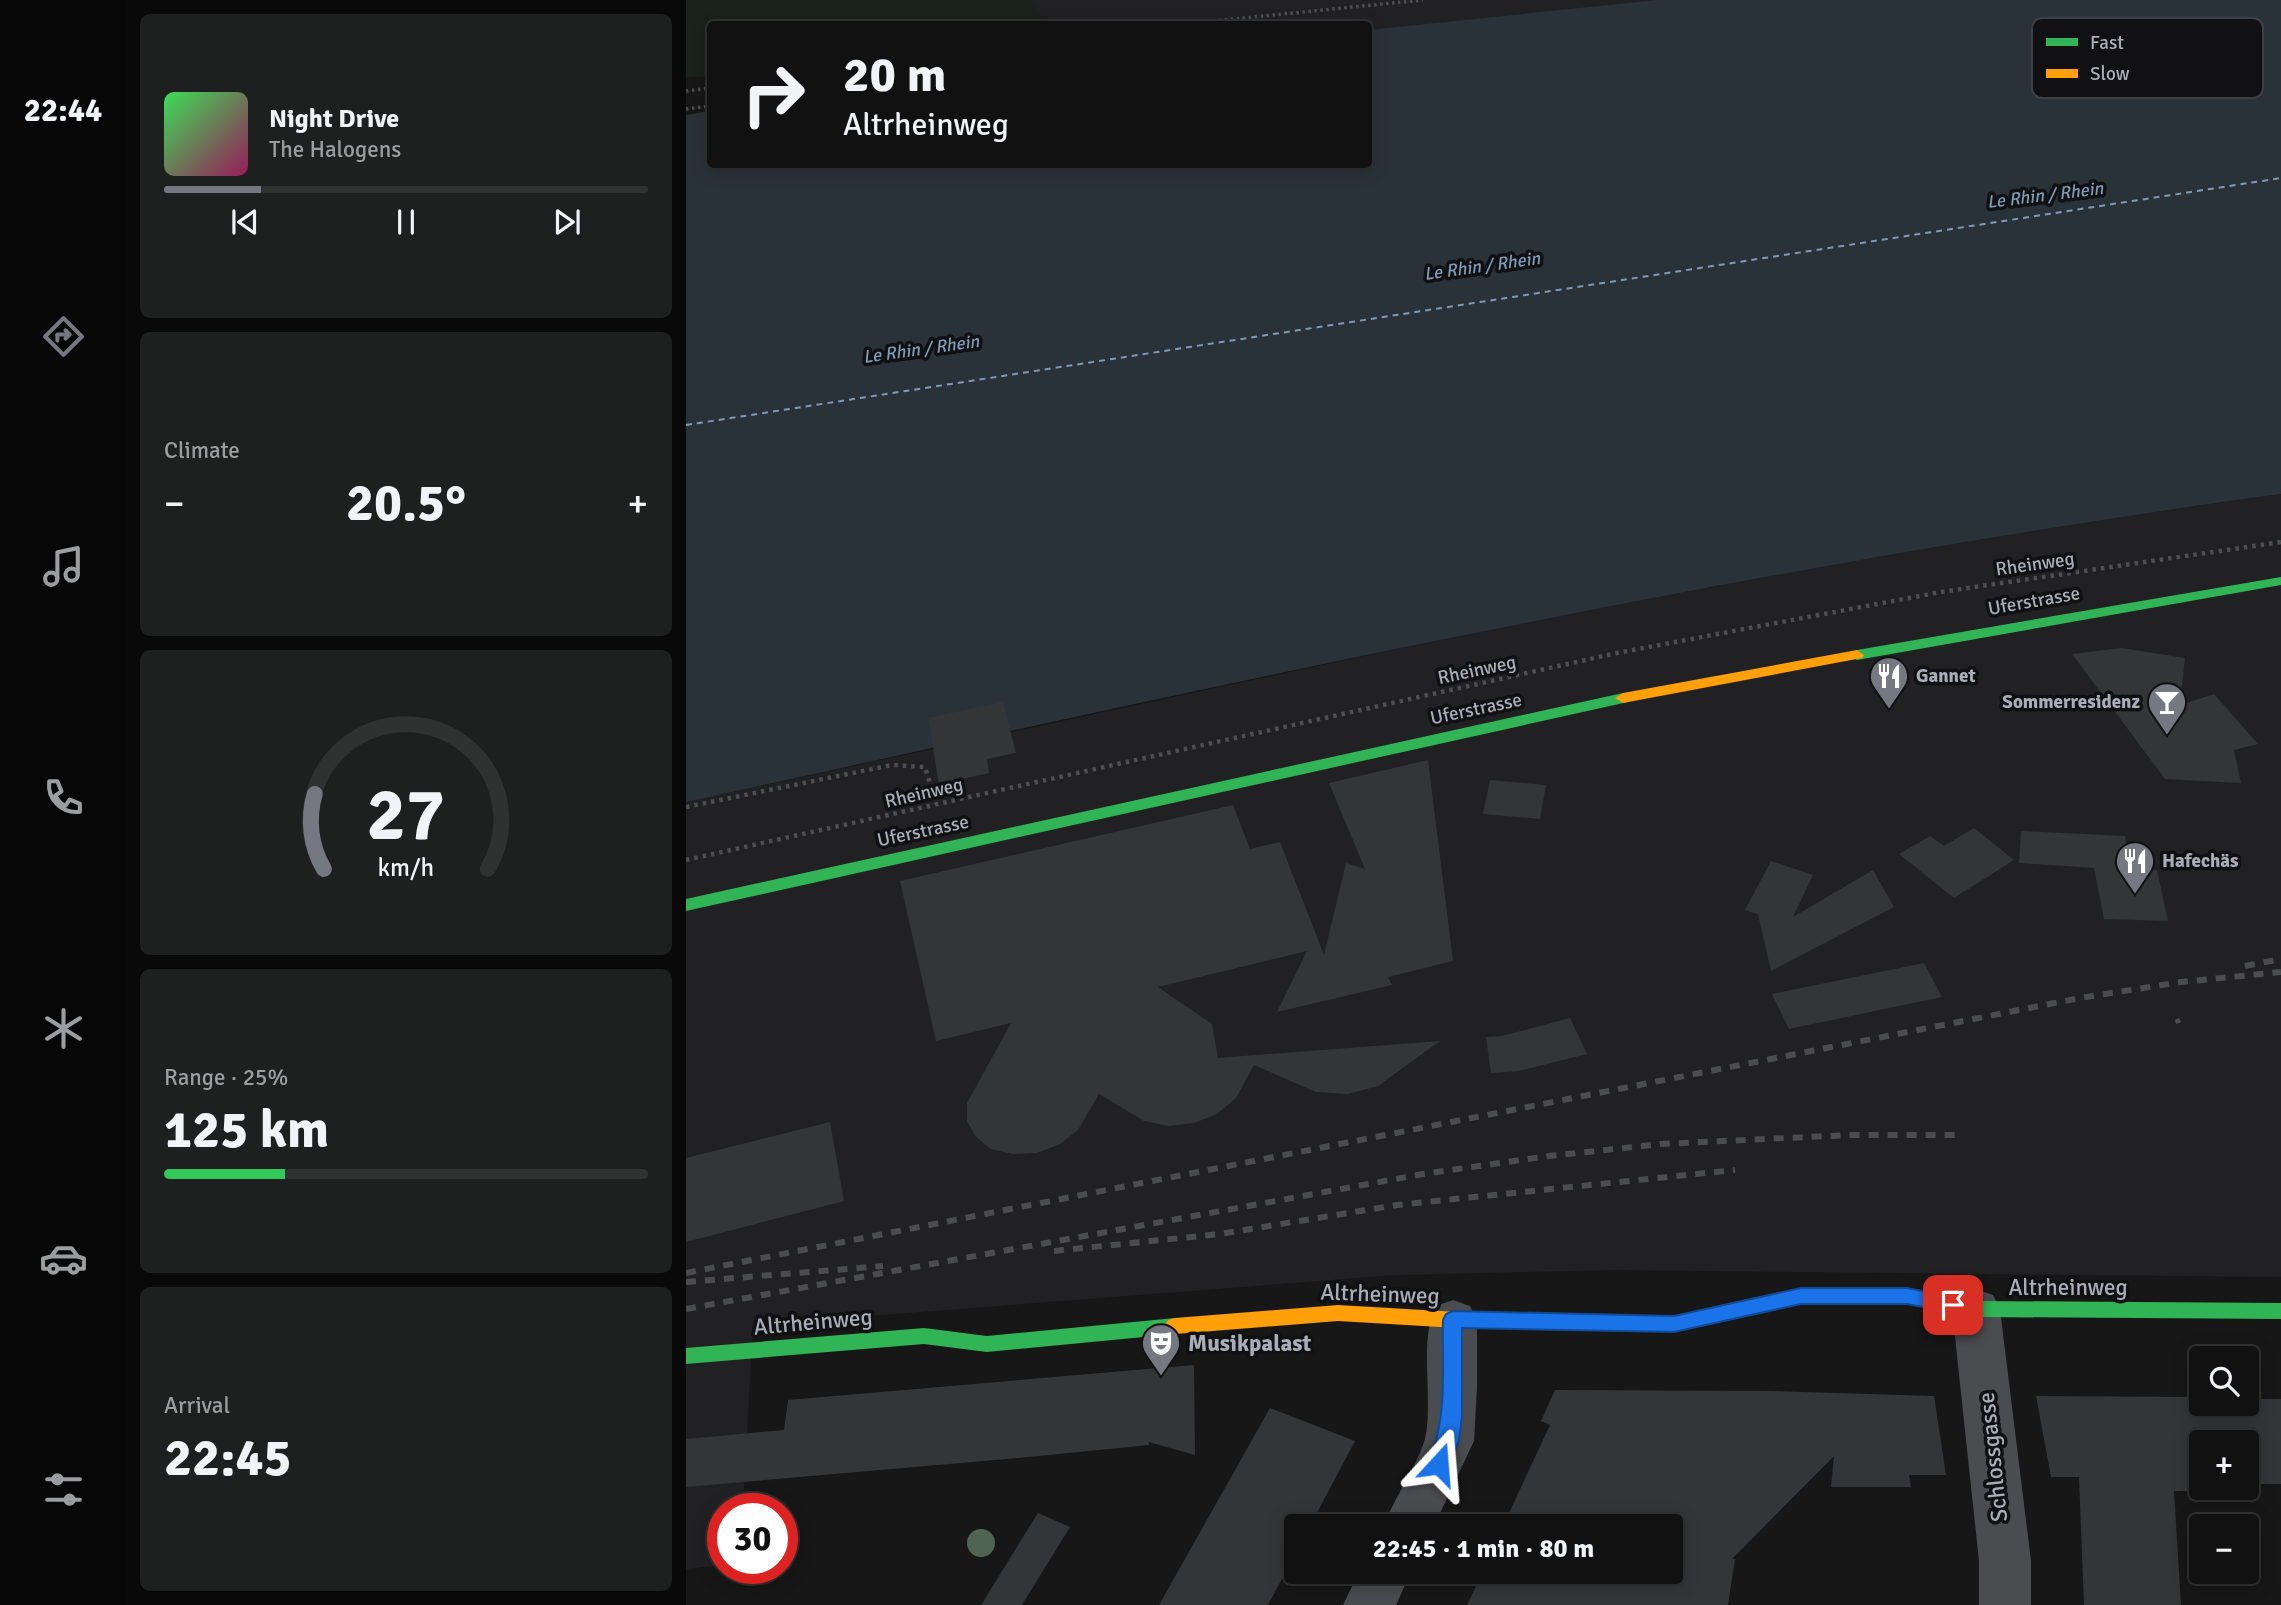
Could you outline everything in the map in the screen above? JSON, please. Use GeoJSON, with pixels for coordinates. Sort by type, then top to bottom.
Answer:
{"type":"FeatureCollection","features":[{"type":"Feature","properties":{"kind":"street","name":"Uferstrasse"},"geometry":{"type":"LineString","coordinates":[[686,905],[1661,690],[2166,599],[2281,581]]}},
{"type":"Feature","properties":{"kind":"street","name":"Altrheinweg"},"geometry":{"type":"LineString","coordinates":[[686,1356],[923,1336],[987,1344],[1300,1314],[1674,1324],[1801,1296],[1907,1296],[1976,1309],[2281,1311]]}},
{"type":"Feature","properties":{"kind":"street","name":"Schlossgasse"},"geometry":{"type":"LineString","coordinates":[[1976,1309],[2005,1561],[2005,1605]]}},
{"type":"Feature","properties":{"kind":"street"},"geometry":{"type":"LineString","coordinates":[[1414,1514],[1449,1441],[1453,1388],[1453,1320]]}},
{"type":"Feature","properties":{"kind":"street"},"geometry":{"type":"LineString","coordinates":[[1369,1605],[1379,1584]]}},
{"type":"Feature","properties":{"kind":"path"},"geometry":{"type":"LineString","coordinates":[[1213,21],[1423,0]]}},
{"type":"Feature","properties":{"kind":"path"},"geometry":{"type":"LineString","coordinates":[[686,91],[707,88]]}},
{"type":"Feature","properties":{"kind":"path"},"geometry":{"type":"LineString","coordinates":[[686,109],[707,106]]}},
{"type":"Feature","properties":{"kind":"path","name":"Rheinweg"},"geometry":{"type":"LineString","coordinates":[[686,860],[1617,653],[1941,592],[2281,542]]}},
{"type":"Feature","properties":{"kind":"path"},"geometry":{"type":"LineString","coordinates":[[686,807],[892,765],[925,767],[936,804]]}},
{"type":"Feature","properties":{"kind":"shaded area"},"geometry":{"type":"Polygon","coordinates":[[[686,0],[1032,0],[1042,19],[707,21],[707,77],[686,77],[686,0]]]}},
{"type":"Feature","properties":{"kind":"shaded area"},"geometry":{"type":"Polygon","coordinates":[[[918,0],[1689,0],[1372,32],[1372,21],[907,21],[918,0]]]}},
{"type":"Feature","properties":{"kind":"shaded area"},"geometry":{"type":"Polygon","coordinates":[[[2281,494],[2281,1277],[1615,1270],[1397,1275],[753,1325],[744,1493],[707,1493],[707,1567],[686,1569],[686,802],[1494,628],[1828,565],[2085,522],[2281,494]]]}},
{"type":"Feature","properties":{"kind":"water","name":"Le Rhin / Rhein"},"geometry":{"type":"Polygon","coordinates":[[[1657,0],[2281,0],[2281,494],[2080,523],[1680,593],[1282,673],[686,802],[686,115],[707,112],[707,168],[1372,168],[1372,30],[1657,0]]]}},
{"type":"Feature","properties":{"kind":"building"},"geometry":{"type":"Polygon","coordinates":[[[2122,648],[2185,658],[2180,705],[2214,694],[2258,744],[2234,750],[2241,783],[2165,779],[2072,654],[2122,648]]]}},
{"type":"Feature","properties":{"kind":"building"},"geometry":{"type":"Polygon","coordinates":[[[1003,702],[1016,753],[987,759],[989,773],[939,784],[928,718],[1003,702]]]}},
{"type":"Feature","properties":{"kind":"building"},"geometry":{"type":"Polygon","coordinates":[[[1428,760],[1453,961],[1388,977],[1392,985],[1277,1012],[1307,951],[1158,987],[1212,1024],[1218,1058],[1440,1041],[1378,1086],[1348,1094],[1316,1092],[1254,1065],[1236,1098],[1217,1114],[1194,1123],[1168,1126],[1144,1121],[1099,1094],[1078,1130],[1060,1144],[1037,1153],[1013,1154],[991,1149],[976,1137],[967,1121],[967,1103],[1011,1023],[936,1041],[900,881],[1233,805],[1250,849],[1280,842],[1324,955],[1346,863],[1365,869],[1329,783],[1428,760]]]}},
{"type":"Feature","properties":{"kind":"building"},"geometry":{"type":"Polygon","coordinates":[[[1490,780],[1546,785],[1540,819],[1483,814],[1490,780]]]}},
{"type":"Feature","properties":{"kind":"building"},"geometry":{"type":"Polygon","coordinates":[[[1974,828],[2014,860],[1954,898],[1899,854],[1930,836],[1944,846],[1974,828]]]}},
{"type":"Feature","properties":{"kind":"building"},"geometry":{"type":"Polygon","coordinates":[[[2021,831],[2125,836],[2131,870],[2157,870],[2168,921],[2104,919],[2094,868],[2019,863],[2021,831]]]}},
{"type":"Feature","properties":{"kind":"building"},"geometry":{"type":"Polygon","coordinates":[[[1771,861],[1813,875],[1793,917],[1873,870],[1894,907],[1771,971],[1758,914],[1745,910],[1771,861]]]}},
{"type":"Feature","properties":{"kind":"building"},"geometry":{"type":"Polygon","coordinates":[[[1924,963],[1942,997],[1789,1029],[1772,994],[1924,963]]]}},
{"type":"Feature","properties":{"kind":"building"},"geometry":{"type":"Polygon","coordinates":[[[1570,1018],[1587,1054],[1519,1071],[1491,1073],[1486,1037],[1502,1036],[1570,1018]]]}},
{"type":"Feature","properties":{"kind":"building"},"geometry":{"type":"Polygon","coordinates":[[[830,1122],[844,1201],[686,1242],[686,1158],[830,1122]]]}},
{"type":"Feature","properties":{"kind":"building"},"geometry":{"type":"Polygon","coordinates":[[[1194,1365],[1195,1455],[1149,1442],[1149,1445],[1018,1458],[686,1487],[686,1439],[784,1430],[788,1400],[1194,1365]]]}},
{"type":"Feature","properties":{"kind":"building"},"geometry":{"type":"Polygon","coordinates":[[[1555,1390],[1770,1391],[1934,1396],[1946,1475],[1909,1475],[1911,1487],[1831,1487],[1834,1456],[1732,1559],[1735,1559],[1728,1605],[1467,1605],[1477,1584],[1683,1584],[1683,1514],[1509,1514],[1550,1425],[1541,1421],[1555,1390]]]}},
{"type":"Feature","properties":{"kind":"building"},"geometry":{"type":"Polygon","coordinates":[[[2036,1396],[2189,1397],[2189,1416],[2259,1416],[2259,1399],[2281,1399],[2281,1484],[2259,1484],[2259,1430],[2189,1430],[2189,1491],[2174,1491],[2181,1605],[2084,1605],[2079,1477],[2051,1477],[2036,1396]]]}},
{"type":"Feature","properties":{"kind":"building"},"geometry":{"type":"Polygon","coordinates":[[[1270,1408],[1355,1441],[1316,1514],[1284,1514],[1284,1575],[1268,1605],[1159,1605],[1270,1408]]]}},
{"type":"Feature","properties":{"kind":"building"},"geometry":{"type":"Polygon","coordinates":[[[1038,1513],[1070,1527],[1022,1605],[981,1605],[1038,1513]]]}},
{"type":"Feature","properties":{"kind":"ferry route"},"geometry":{"type":"LineString","coordinates":[[686,425],[2281,178]]}},
{"type":"Feature","properties":{"kind":"railway"},"geometry":{"type":"LineString","coordinates":[[2245,966],[2281,959]]}},
{"type":"Feature","properties":{"kind":"railway"},"geometry":{"type":"LineString","coordinates":[[686,1273],[2080,998],[2181,982],[2281,972]]}},
{"type":"Feature","properties":{"kind":"railway"},"geometry":{"type":"LineString","coordinates":[[686,1309],[1423,1174],[1549,1156],[1661,1144],[1849,1135],[1955,1135]]}},
{"type":"Feature","properties":{"kind":"railway"},"geometry":{"type":"LineString","coordinates":[[1054,1251],[1220,1234],[1397,1205],[1735,1170]]}},
{"type":"Feature","properties":{"kind":"railway"},"geometry":{"type":"LineString","coordinates":[[686,1282],[883,1266]]}},
{"type":"Feature","properties":{"kind":"traffic: fast"},"geometry":{"type":"LineString","coordinates":[[1857,655],[2281,581]]}},
{"type":"Feature","properties":{"kind":"traffic: fast"},"geometry":{"type":"LineString","coordinates":[[686,905],[1623,698]]}},
{"type":"Feature","properties":{"kind":"traffic: fast"},"geometry":{"type":"LineString","coordinates":[[1457,1320],[1674,1324],[1801,1296],[1907,1296],[1976,1309],[2281,1311]]}},
{"type":"Feature","properties":{"kind":"traffic: fast"},"geometry":{"type":"LineString","coordinates":[[686,1356],[924,1336],[987,1344],[1175,1326]]}},
{"type":"Feature","properties":{"kind":"traffic: slow"},"geometry":{"type":"LineString","coordinates":[[1623,698],[1857,655]]}},
{"type":"Feature","properties":{"kind":"traffic: slow"},"geometry":{"type":"LineString","coordinates":[[1175,1326],[1338,1313],[1457,1320]]}},
{"type":"Feature","properties":{"kind":"place","name":"Gannet"},"geometry":{"type":"Point","coordinates":[1889,710]}},
{"type":"Feature","properties":{"kind":"place","name":"Sommerresidenz"},"geometry":{"type":"Point","coordinates":[2167,736]}},
{"type":"Feature","properties":{"kind":"place","name":"Hafechäs"},"geometry":{"type":"Point","coordinates":[2135,895]}},
{"type":"Feature","properties":{"kind":"place","name":"Musikpalast"},"geometry":{"type":"Point","coordinates":[1161,1377]}},
{"type":"Feature","properties":{"kind":"route"},"geometry":{"type":"LineString","coordinates":[[1439,1464],[1449,1441],[1452,1415],[1453,1320],[1674,1324],[1801,1296],[1907,1296],[1953,1305]]}}]}
